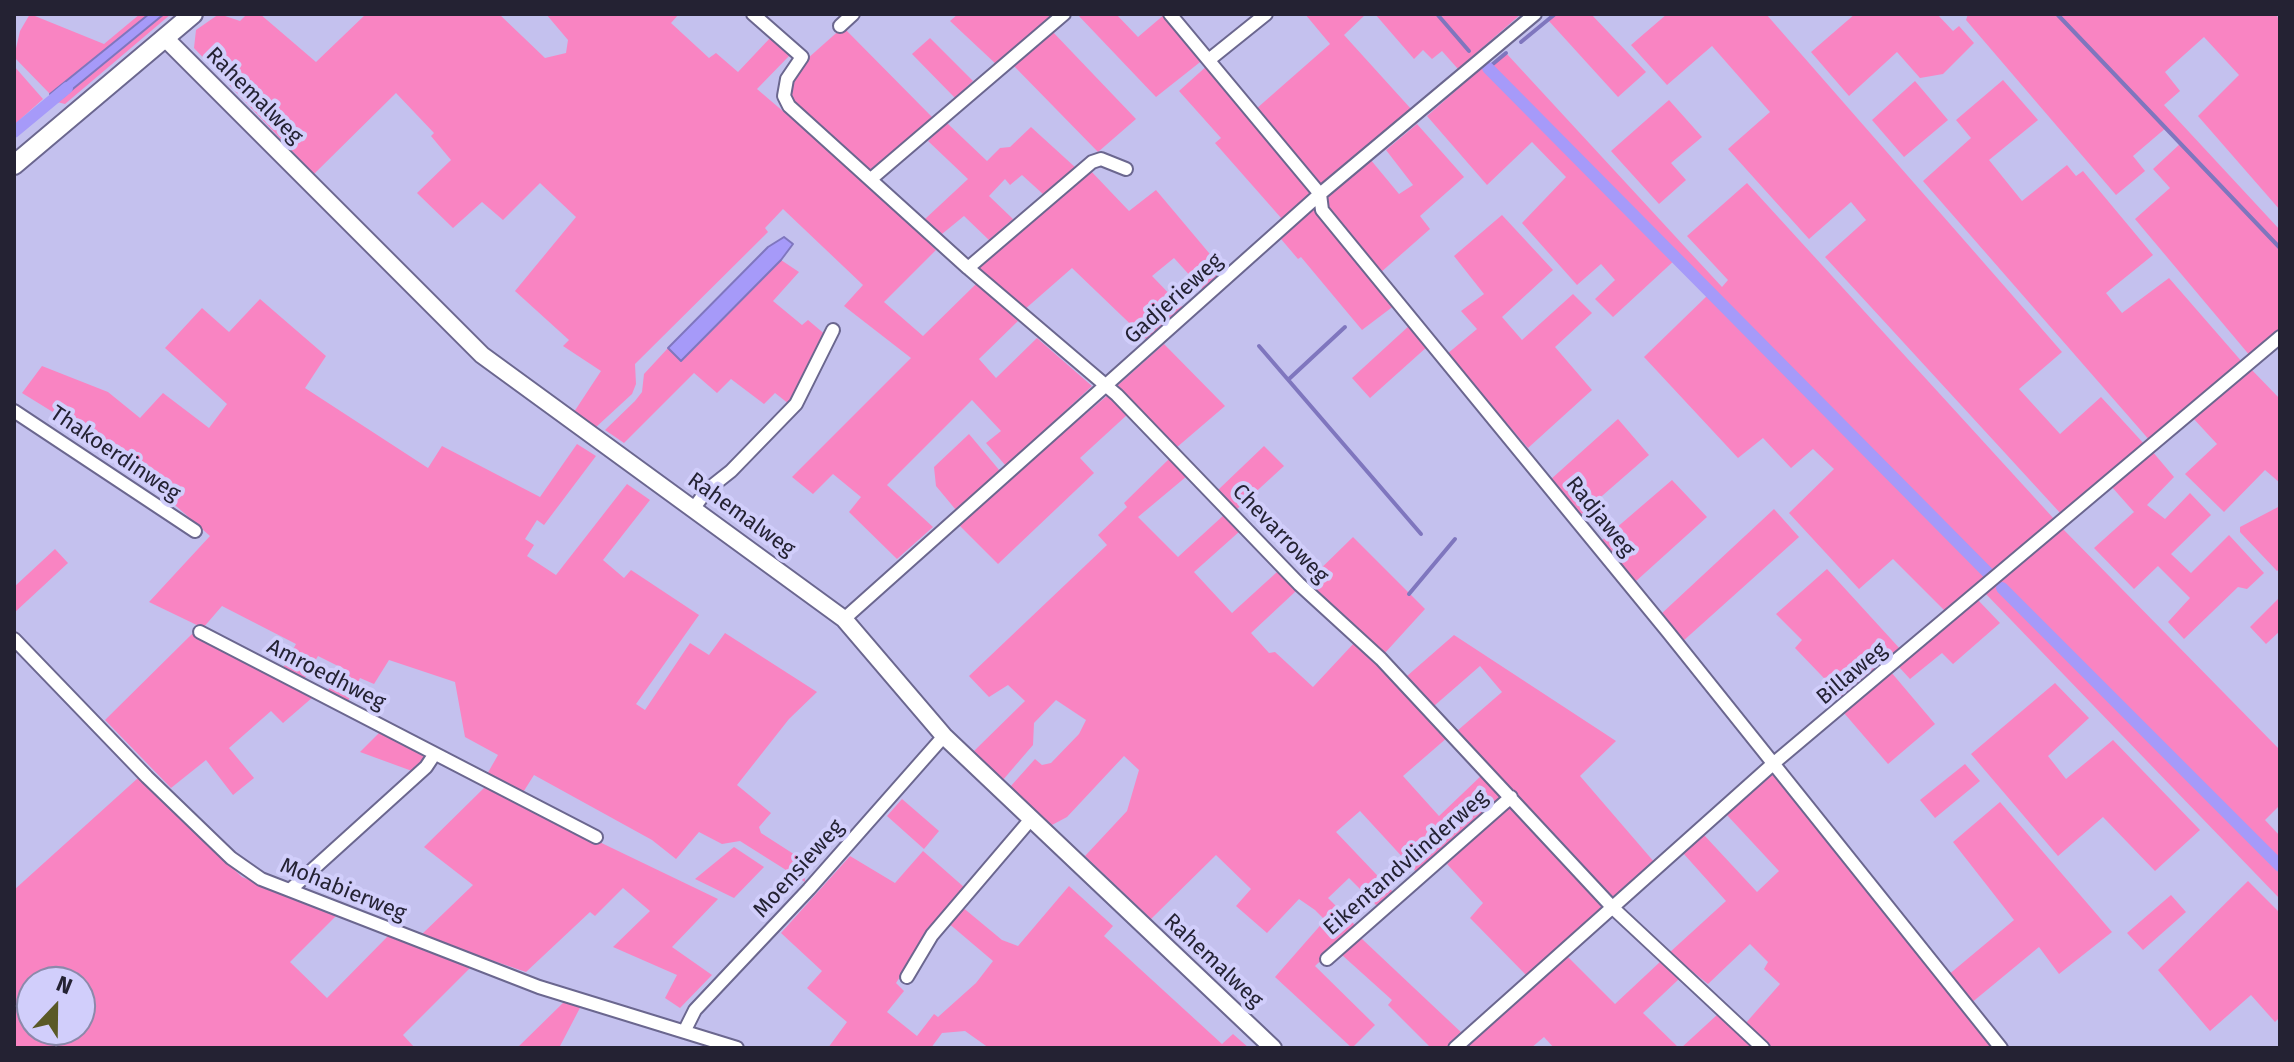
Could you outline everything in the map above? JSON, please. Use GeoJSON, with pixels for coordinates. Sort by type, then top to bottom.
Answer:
{"type":"FeatureCollection","features":[{"type":"Feature","properties":{"kind":"main road"},"geometry":{"type":"LineString","coordinates":[[14,165],[193,14]]}},
{"type":"Feature","properties":{"kind":"street","name":"Chevarroweg"},"geometry":{"type":"LineString","coordinates":[[753,14],[802,57],[787,79],[784,96],[789,106],[968,268],[1106,387],[1299,584],[1381,659],[1613,908],[1763,1048]]}},
{"type":"Feature","properties":{"kind":"street"},"geometry":{"type":"LineString","coordinates":[[840,26],[853,14]]}},
{"type":"Feature","properties":{"kind":"street"},"geometry":{"type":"LineString","coordinates":[[871,179],[1064,14]]}},
{"type":"Feature","properties":{"kind":"street","name":"Radjaweg"},"geometry":{"type":"LineString","coordinates":[[1170,14],[1320,194],[1322,210],[1774,763],[2001,1048]]}},
{"type":"Feature","properties":{"kind":"street"},"geometry":{"type":"LineString","coordinates":[[1210,59],[1266,14]]}},
{"type":"Feature","properties":{"kind":"street","name":"Gadjerieweg"},"geometry":{"type":"LineString","coordinates":[[844,619],[1320,194],[1535,14]]}},
{"type":"Feature","properties":{"kind":"street","name":"Rahemalweg"},"geometry":{"type":"LineString","coordinates":[[165,38],[482,355],[844,619],[944,736],[1273,1048]]}},
{"type":"Feature","properties":{"kind":"street"},"geometry":{"type":"LineString","coordinates":[[968,268],[1092,162],[1101,159],[1126,169]]}},
{"type":"Feature","properties":{"kind":"street"},"geometry":{"type":"LineString","coordinates":[[694,508],[707,490],[731,471],[796,404],[833,330]]}},
{"type":"Feature","properties":{"kind":"street","name":"Billaweg"},"geometry":{"type":"LineString","coordinates":[[1455,1048],[1774,763],[2280,337]]}},
{"type":"Feature","properties":{"kind":"street","name":"Thakoerdinweg"},"geometry":{"type":"LineString","coordinates":[[14,411],[195,531]]}},
{"type":"Feature","properties":{"kind":"street","name":"Amroedhweg"},"geometry":{"type":"LineString","coordinates":[[200,632],[596,837]]}},
{"type":"Feature","properties":{"kind":"street","name":"Mohabierweg"},"geometry":{"type":"LineString","coordinates":[[14,639],[147,777],[231,858],[261,879],[539,987],[685,1030],[698,1042],[737,1048]]}},
{"type":"Feature","properties":{"kind":"street","name":"Moensieweg"},"geometry":{"type":"LineString","coordinates":[[685,1030],[695,1010],[809,889],[944,736]]}},
{"type":"Feature","properties":{"kind":"street"},"geometry":{"type":"LineString","coordinates":[[290,890],[426,767],[434,755]]}},
{"type":"Feature","properties":{"kind":"street","name":"Eikentandvlinderweg"},"geometry":{"type":"LineString","coordinates":[[1327,959],[1511,797]]}},
{"type":"Feature","properties":{"kind":"street"},"geometry":{"type":"LineString","coordinates":[[907,977],[932,935],[1031,819]]}},
{"type":"Feature","properties":{"kind":"shaded area"},"geometry":{"type":"Polygon","coordinates":[[[30,14],[104,44],[140,14],[149,14],[50,94],[14,57],[20,31],[30,14]]]}},
{"type":"Feature","properties":{"kind":"shaded area"},"geometry":{"type":"Polygon","coordinates":[[[149,14],[164,14],[57,102],[50,94],[149,14]]]}},
{"type":"Feature","properties":{"kind":"shaded area"},"geometry":{"type":"Polygon","coordinates":[[[164,14],[171,14],[65,104],[57,102],[164,14]]]}},
{"type":"Feature","properties":{"kind":"shaded area"},"geometry":{"type":"Polygon","coordinates":[[[219,14],[240,21],[247,14],[260,14],[316,62],[366,14],[499,14],[545,58],[566,53],[568,40],[546,14],[679,14],[671,23],[709,58],[716,53],[738,72],[771,37],[790,55],[757,89],[874,189],[936,250],[884,302],[923,336],[976,284],[1018,321],[979,359],[996,378],[1037,338],[1092,386],[1006,466],[986,443],[1001,431],[972,400],[887,485],[933,527],[897,559],[849,512],[861,497],[833,474],[813,494],[792,477],[911,358],[844,306],[863,285],[783,209],[765,228],[768,232],[635,364],[636,384],[632,394],[595,428],[574,412],[601,371],[563,346],[569,340],[515,291],[576,217],[540,183],[503,220],[482,202],[453,228],[417,193],[451,160],[431,136],[434,133],[396,93],[314,174],[194,48],[196,30],[219,14]]]}},
{"type":"Feature","properties":{"kind":"shaded area"},"geometry":{"type":"Polygon","coordinates":[[[958,14],[1057,14],[997,65],[950,21],[958,14]]]}},
{"type":"Feature","properties":{"kind":"shaded area"},"geometry":{"type":"Polygon","coordinates":[[[1077,14],[1116,14],[1138,37],[1165,14],[1204,59],[1156,97],[1077,14]]]}},
{"type":"Feature","properties":{"kind":"shaded area"},"geometry":{"type":"Polygon","coordinates":[[[1305,14],[1366,14],[1344,35],[1412,110],[1321,188],[1256,109],[1330,44],[1305,14]]]}},
{"type":"Feature","properties":{"kind":"shaded area"},"geometry":{"type":"Polygon","coordinates":[[[1375,14],[1521,14],[1458,69],[1442,51],[1432,59],[1423,50],[1414,59],[1375,14]]]}},
{"type":"Feature","properties":{"kind":"shaded area"},"geometry":{"type":"Polygon","coordinates":[[[1555,14],[1591,14],[1646,72],[1618,97],[1548,20],[1555,14]]]}},
{"type":"Feature","properties":{"kind":"shaded area"},"geometry":{"type":"Polygon","coordinates":[[[1667,14],[1766,14],[2062,352],[2019,389],[2060,434],[2101,397],[2146,446],[2062,515],[1825,257],[1866,220],[1851,202],[1809,239],[1728,149],[1770,112],[1712,46],[1667,85],[1631,45],[1667,14]]]}},
{"type":"Feature","properties":{"kind":"shaded area"},"geometry":{"type":"Polygon","coordinates":[[[1855,14],[1937,14],[1953,31],[1959,26],[1974,43],[1943,74],[1920,78],[1897,52],[1849,96],[1811,52],[1855,14]]]}},
{"type":"Feature","properties":{"kind":"shaded area"},"geometry":{"type":"Polygon","coordinates":[[[1968,14],[2275,14],[2280,20],[2280,210],[2198,116],[2239,75],[2204,37],[2165,72],[2180,91],[2164,105],[2280,230],[2280,331],[2251,357],[2135,219],[2170,188],[2153,169],[2181,143],[2167,127],[2133,156],[2145,171],[2116,195],[1966,20],[1968,14]]]}},
{"type":"Feature","properties":{"kind":"shaded area"},"geometry":{"type":"Polygon","coordinates":[[[843,27],[933,118],[873,170],[865,168],[792,102],[789,92],[791,81],[807,59],[843,27]]]}},
{"type":"Feature","properties":{"kind":"shaded area"},"geometry":{"type":"Polygon","coordinates":[[[1051,30],[1136,119],[1098,152],[1012,64],[1051,30]]]}},
{"type":"Feature","properties":{"kind":"shaded area"},"geometry":{"type":"Polygon","coordinates":[[[930,38],[973,81],[955,98],[912,54],[930,38]]]}},
{"type":"Feature","properties":{"kind":"shaded area"},"geometry":{"type":"Polygon","coordinates":[[[1506,53],[1722,287],[1728,280],[1687,236],[1747,183],[2055,520],[1947,613],[1893,559],[1859,589],[1789,513],[1834,469],[1813,449],[1791,468],[1763,438],[1738,458],[1644,357],[1710,293],[1676,259],[1613,317],[1595,299],[1615,280],[1601,264],[1577,285],[1522,223],[1566,177],[1532,142],[1487,185],[1427,116],[1485,65],[1488,68],[1506,53]]]}},
{"type":"Feature","properties":{"kind":"shaded area"},"geometry":{"type":"Polygon","coordinates":[[[1209,64],[1313,192],[1282,219],[1215,143],[1221,138],[1179,91],[1209,64]]]}},
{"type":"Feature","properties":{"kind":"shaded area"},"geometry":{"type":"Polygon","coordinates":[[[14,66],[43,99],[14,125],[14,66]]]}},
{"type":"Feature","properties":{"kind":"shaded area"},"geometry":{"type":"Polygon","coordinates":[[[2003,80],[2038,120],[1989,160],[2022,201],[2067,165],[2076,176],[2083,171],[2153,255],[2106,293],[2122,313],[2169,278],[2243,363],[2151,442],[1923,181],[1971,138],[1956,120],[2003,80]]]}},
{"type":"Feature","properties":{"kind":"shaded area"},"geometry":{"type":"Polygon","coordinates":[[[1915,81],[1948,120],[1904,157],[1872,120],[1915,81]]]}},
{"type":"Feature","properties":{"kind":"shaded area"},"geometry":{"type":"Polygon","coordinates":[[[1669,100],[1702,137],[1671,163],[1686,180],[1659,204],[1611,151],[1669,100]]]}},
{"type":"Feature","properties":{"kind":"shaded area"},"geometry":{"type":"Polygon","coordinates":[[[947,123],[987,161],[1000,148],[1010,147],[1031,127],[1076,168],[1044,195],[1022,175],[1010,185],[1005,179],[989,196],[1013,219],[989,240],[964,216],[942,234],[925,219],[968,179],[928,141],[947,123]]]}},
{"type":"Feature","properties":{"kind":"shaded area"},"geometry":{"type":"Polygon","coordinates":[[[1417,124],[1464,177],[1420,216],[1430,229],[1380,273],[1326,207],[1325,200],[1331,191],[1370,159],[1399,194],[1413,185],[1386,150],[1417,124]]]}},
{"type":"Feature","properties":{"kind":"shaded area"},"geometry":{"type":"Polygon","coordinates":[[[1089,169],[1129,211],[1156,190],[1225,272],[1203,290],[1174,258],[1152,276],[1183,308],[1147,340],[1072,268],[1024,310],[975,266],[1089,169]]]}},
{"type":"Feature","properties":{"kind":"shaded area"},"geometry":{"type":"Polygon","coordinates":[[[1313,209],[1395,305],[1362,330],[1301,257],[1298,259],[1281,239],[1313,209]]]}},
{"type":"Feature","properties":{"kind":"shaded area"},"geometry":{"type":"Polygon","coordinates":[[[1502,215],[1553,270],[1502,317],[1522,340],[1573,294],[1592,313],[1555,347],[1592,390],[1528,448],[1447,354],[1477,329],[1461,311],[1484,294],[1454,256],[1502,215]]]}},
{"type":"Feature","properties":{"kind":"shaded area"},"geometry":{"type":"Polygon","coordinates":[[[784,237],[793,244],[781,260],[681,361],[668,348],[768,247],[784,237]]]}},
{"type":"Feature","properties":{"kind":"shaded area"},"geometry":{"type":"Polygon","coordinates":[[[781,260],[799,272],[773,301],[802,325],[808,320],[827,336],[789,404],[775,393],[764,404],[731,379],[717,393],[694,373],[624,443],[605,430],[642,392],[644,374],[668,348],[682,361],[781,260]]]}},
{"type":"Feature","properties":{"kind":"shaded area"},"geometry":{"type":"Polygon","coordinates":[[[260,299],[326,356],[305,388],[428,468],[442,446],[540,497],[577,444],[596,456],[544,525],[537,520],[525,539],[534,545],[527,556],[556,575],[627,484],[650,500],[603,560],[624,578],[631,570],[699,615],[636,704],[645,710],[690,643],[709,655],[725,633],[817,692],[789,719],[737,785],[771,813],[759,827],[761,833],[803,860],[805,882],[740,841],[722,844],[699,832],[676,859],[652,840],[534,775],[522,794],[486,776],[498,755],[465,737],[455,682],[389,660],[374,684],[360,678],[347,703],[327,693],[340,667],[318,656],[303,681],[282,670],[296,644],[222,606],[203,628],[149,602],[210,536],[108,446],[22,393],[42,366],[108,392],[140,418],[163,393],[209,428],[227,404],[165,348],[202,308],[229,332],[260,299]]]}},
{"type":"Feature","properties":{"kind":"shaded area"},"geometry":{"type":"Polygon","coordinates":[[[1410,325],[1428,346],[1370,398],[1352,378],[1410,325]]]}},
{"type":"Feature","properties":{"kind":"shaded area"},"geometry":{"type":"Polygon","coordinates":[[[1164,344],[1225,406],[1176,448],[1117,386],[1164,344]]]}},
{"type":"Feature","properties":{"kind":"shaded area"},"geometry":{"type":"Polygon","coordinates":[[[2250,368],[2280,399],[2280,483],[2265,470],[2224,512],[2185,474],[2217,444],[2192,417],[2250,368]]]}},
{"type":"Feature","properties":{"kind":"shaded area"},"geometry":{"type":"Polygon","coordinates":[[[1108,395],[1128,414],[1080,458],[1094,473],[998,564],[957,523],[1108,395]]]}},
{"type":"Feature","properties":{"kind":"shaded area"},"geometry":{"type":"Polygon","coordinates":[[[1618,419],[1649,455],[1579,516],[1550,480],[1618,419]]]}},
{"type":"Feature","properties":{"kind":"shaded area"},"geometry":{"type":"Polygon","coordinates":[[[969,434],[1000,471],[956,510],[936,486],[934,467],[969,434]]]}},
{"type":"Feature","properties":{"kind":"shaded area"},"geometry":{"type":"Polygon","coordinates":[[[1264,446],[1284,466],[1236,510],[1218,490],[1264,446]]]}},
{"type":"Feature","properties":{"kind":"shaded area"},"geometry":{"type":"Polygon","coordinates":[[[2152,451],[2174,477],[2147,505],[2165,519],[2190,493],[2211,515],[2171,554],[2191,573],[2229,535],[2264,573],[2247,589],[2238,587],[2184,639],[2168,622],[2190,598],[2158,566],[2134,589],[2094,548],[2134,512],[2111,486],[2152,451]]]}},
{"type":"Feature","properties":{"kind":"shaded area"},"geometry":{"type":"Polygon","coordinates":[[[1169,459],[1187,476],[1138,517],[1178,557],[1225,514],[1240,531],[1194,572],[1232,613],[1277,572],[1296,591],[1251,633],[1269,653],[1275,652],[1313,687],[1355,642],[1448,737],[1403,776],[1439,816],[1483,774],[1506,797],[1418,874],[1360,811],[1336,832],[1394,893],[1379,908],[1349,878],[1328,898],[1357,927],[1315,966],[1375,1025],[1352,1048],[1275,977],[1325,920],[1315,910],[1299,899],[1267,933],[1236,906],[1251,889],[1216,855],[1151,919],[1085,856],[1127,811],[1139,770],[1124,756],[1067,817],[1050,826],[1010,787],[1035,759],[1042,765],[1051,763],[1079,734],[1086,720],[1056,700],[1034,723],[1033,745],[1002,781],[974,751],[1025,701],[1008,685],[989,697],[969,676],[1107,545],[1098,535],[1127,507],[1124,503],[1169,459]]]}},
{"type":"Feature","properties":{"kind":"shaded area"},"geometry":{"type":"Polygon","coordinates":[[[1672,480],[1707,517],[1635,582],[1601,541],[1672,480]]]}},
{"type":"Feature","properties":{"kind":"shaded area"},"geometry":{"type":"Polygon","coordinates":[[[2280,506],[2280,569],[2277,571],[2240,532],[2240,527],[2280,506]]]}},
{"type":"Feature","properties":{"kind":"shaded area"},"geometry":{"type":"Polygon","coordinates":[[[1774,509],[1799,537],[1682,642],[1660,615],[1774,509]]]}},
{"type":"Feature","properties":{"kind":"shaded area"},"geometry":{"type":"Polygon","coordinates":[[[2061,527],[2280,750],[2280,805],[2265,820],[2280,836],[2280,899],[1985,593],[2061,527]]]}},
{"type":"Feature","properties":{"kind":"shaded area"},"geometry":{"type":"Polygon","coordinates":[[[1353,537],[1425,609],[1384,654],[1306,583],[1353,537]]]}},
{"type":"Feature","properties":{"kind":"shaded area"},"geometry":{"type":"Polygon","coordinates":[[[55,549],[68,563],[14,613],[14,587],[55,549]]]}},
{"type":"Feature","properties":{"kind":"shaded area"},"geometry":{"type":"Polygon","coordinates":[[[1827,569],[1902,651],[1845,700],[1795,648],[1802,640],[1776,614],[1827,569]]]}},
{"type":"Feature","properties":{"kind":"shaded area"},"geometry":{"type":"Polygon","coordinates":[[[2280,597],[2280,631],[2266,644],[2250,627],[2280,597]]]}},
{"type":"Feature","properties":{"kind":"shaded area"},"geometry":{"type":"Polygon","coordinates":[[[1977,599],[2000,623],[1953,664],[1942,653],[1910,679],[1899,667],[1977,599]]]}},
{"type":"Feature","properties":{"kind":"shaded area"},"geometry":{"type":"Polygon","coordinates":[[[192,634],[313,697],[283,723],[271,711],[229,748],[254,778],[233,795],[206,760],[171,788],[105,720],[192,634]]]}},
{"type":"Feature","properties":{"kind":"shaded area"},"geometry":{"type":"Polygon","coordinates":[[[1454,635],[1616,741],[1580,776],[1655,863],[1614,900],[1457,731],[1502,692],[1480,666],[1434,706],[1407,676],[1454,635]]]}},
{"type":"Feature","properties":{"kind":"shaded area"},"geometry":{"type":"Polygon","coordinates":[[[1891,672],[1935,724],[1888,764],[1844,713],[1891,672]]]}},
{"type":"Feature","properties":{"kind":"shaded area"},"geometry":{"type":"Polygon","coordinates":[[[2055,683],[2089,718],[2048,756],[2066,779],[2113,740],[2200,830],[2155,871],[2103,817],[2058,856],[1971,754],[2055,683]]]}},
{"type":"Feature","properties":{"kind":"shaded area"},"geometry":{"type":"Polygon","coordinates":[[[380,732],[425,754],[424,760],[412,771],[360,752],[380,732]]]}},
{"type":"Feature","properties":{"kind":"shaded area"},"geometry":{"type":"Polygon","coordinates":[[[1965,764],[1980,781],[1935,818],[1920,800],[1965,764]]]}},
{"type":"Feature","properties":{"kind":"shaded area"},"geometry":{"type":"Polygon","coordinates":[[[1775,770],[1846,865],[1995,1048],[1771,1048],[1745,1024],[1780,984],[1764,969],[1768,962],[1750,944],[1708,984],[1669,953],[1726,901],[1683,853],[1704,835],[1757,892],[1779,871],[1726,814],[1775,770]]]}},
{"type":"Feature","properties":{"kind":"shaded area"},"geometry":{"type":"Polygon","coordinates":[[[138,778],[242,877],[338,914],[290,962],[327,998],[389,935],[471,967],[403,1035],[415,1048],[14,1048],[14,890],[138,778]]]}},
{"type":"Feature","properties":{"kind":"shaded area"},"geometry":{"type":"Polygon","coordinates":[[[485,787],[718,899],[672,947],[712,975],[680,1008],[665,998],[677,975],[613,947],[650,911],[623,888],[595,916],[590,912],[526,972],[420,936],[473,885],[424,847],[485,787]]]}},
{"type":"Feature","properties":{"kind":"shaded area"},"geometry":{"type":"Polygon","coordinates":[[[902,799],[939,831],[924,849],[887,816],[902,799]]]}},
{"type":"Feature","properties":{"kind":"shaded area"},"geometry":{"type":"Polygon","coordinates":[[[2000,802],[2112,932],[2059,974],[2039,947],[1970,1004],[1947,976],[2014,920],[1953,842],[2000,802]]]}},
{"type":"Feature","properties":{"kind":"shaded area"},"geometry":{"type":"Polygon","coordinates":[[[1511,805],[1608,908],[1527,976],[1470,918],[1483,903],[1447,864],[1511,805]]]}},
{"type":"Feature","properties":{"kind":"shaded area"},"geometry":{"type":"Polygon","coordinates":[[[734,847],[764,867],[734,898],[695,879],[734,847]]]}},
{"type":"Feature","properties":{"kind":"shaded area"},"geometry":{"type":"Polygon","coordinates":[[[923,851],[965,888],[933,925],[896,983],[904,991],[887,1012],[917,1036],[934,1014],[938,1017],[976,983],[993,961],[947,922],[961,906],[1002,940],[1018,946],[1069,886],[1113,926],[1104,936],[1222,1044],[1233,1034],[1249,1048],[989,1048],[965,1031],[942,1033],[931,1048],[828,1048],[847,1022],[807,988],[822,971],[781,933],[850,856],[895,883],[923,851]]]}},
{"type":"Feature","properties":{"kind":"shaded area"},"geometry":{"type":"Polygon","coordinates":[[[2248,881],[2280,913],[2280,1017],[2275,1022],[2251,995],[2210,1031],[2158,970],[2248,881]]]}},
{"type":"Feature","properties":{"kind":"shaded area"},"geometry":{"type":"Polygon","coordinates":[[[2171,895],[2186,912],[2143,950],[2127,933],[2171,895]]]}},
{"type":"Feature","properties":{"kind":"shaded area"},"geometry":{"type":"Polygon","coordinates":[[[1361,938],[1464,1035],[1448,1048],[1431,1048],[1388,1005],[1392,1000],[1342,955],[1361,938]]]}},
{"type":"Feature","properties":{"kind":"shaded area"},"geometry":{"type":"Polygon","coordinates":[[[1567,956],[1615,1004],[1661,961],[1679,979],[1643,1013],[1679,1048],[1554,1048],[1544,1037],[1531,1048],[1462,1048],[1567,956]]]}},
{"type":"Feature","properties":{"kind":"shaded area"},"geometry":{"type":"Polygon","coordinates":[[[566,1000],[582,1004],[559,1048],[517,1048],[566,1000]]]}},
{"type":"Feature","properties":{"kind":"shaded area"},"geometry":{"type":"Polygon","coordinates":[[[1718,1014],[1755,1048],[1681,1048],[1718,1014]]]}},
{"type":"Feature","properties":{"kind":"waterway"},"geometry":{"type":"LineString","coordinates":[[1437,14],[1469,51]]}},
{"type":"Feature","properties":{"kind":"waterway"},"geometry":{"type":"LineString","coordinates":[[1521,42],[1555,14]]}},
{"type":"Feature","properties":{"kind":"waterway"},"geometry":{"type":"LineString","coordinates":[[2057,14],[2280,248]]}},
{"type":"Feature","properties":{"kind":"waterway"},"geometry":{"type":"LineString","coordinates":[[1488,68],[1506,53]]}},
{"type":"Feature","properties":{"kind":"waterway"},"geometry":{"type":"LineString","coordinates":[[1488,68],[1989,574]]}},
{"type":"Feature","properties":{"kind":"waterway"},"geometry":{"type":"LineString","coordinates":[[14,132],[67,88]]}},
{"type":"Feature","properties":{"kind":"waterway"},"geometry":{"type":"LineString","coordinates":[[1289,379],[1345,327]]}},
{"type":"Feature","properties":{"kind":"waterway"},"geometry":{"type":"LineString","coordinates":[[1259,346],[1421,534]]}},
{"type":"Feature","properties":{"kind":"waterway"},"geometry":{"type":"LineString","coordinates":[[1409,594],[1455,539]]}},
{"type":"Feature","properties":{"kind":"waterway"},"geometry":{"type":"LineString","coordinates":[[2002,588],[2280,866]]}}]}
